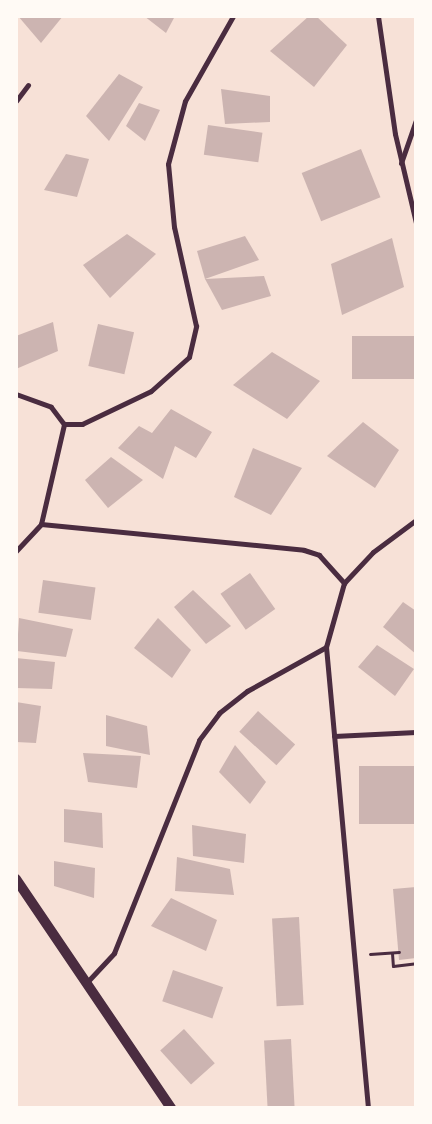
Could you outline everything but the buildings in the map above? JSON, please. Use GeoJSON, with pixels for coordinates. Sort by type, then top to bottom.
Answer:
{"type":"FeatureCollection","features":[{"type":"Feature","properties":{"kind":"main road"},"geometry":{"type":"LineString","coordinates":[[16,878],[89,980],[171,1108]]}},
{"type":"Feature","properties":{"kind":"street"},"geometry":{"type":"LineString","coordinates":[[64,424],[82,424],[151,391],[189,357],[196,326],[174,227],[168,164],[185,100],[233,16]]}},
{"type":"Feature","properties":{"kind":"street"},"geometry":{"type":"LineString","coordinates":[[378,16],[401,163],[416,223]]}},
{"type":"Feature","properties":{"kind":"street"},"geometry":{"type":"LineString","coordinates":[[16,101],[28,85]]}},
{"type":"Feature","properties":{"kind":"street"},"geometry":{"type":"LineString","coordinates":[[401,163],[416,120]]}},
{"type":"Feature","properties":{"kind":"street"},"geometry":{"type":"LineString","coordinates":[[16,394],[51,407],[64,424]]}},
{"type":"Feature","properties":{"kind":"street"},"geometry":{"type":"LineString","coordinates":[[16,551],[41,524],[64,424]]}},
{"type":"Feature","properties":{"kind":"street"},"geometry":{"type":"LineString","coordinates":[[368,1108],[326,647],[344,584],[373,552],[416,520]]}},
{"type":"Feature","properties":{"kind":"street"},"geometry":{"type":"LineString","coordinates":[[41,524],[304,550],[319,555],[344,584]]}},
{"type":"Feature","properties":{"kind":"street"},"geometry":{"type":"LineString","coordinates":[[89,980],[114,954],[198,740],[219,713],[247,692],[326,647]]}},
{"type":"Feature","properties":{"kind":"street"},"geometry":{"type":"LineString","coordinates":[[334,736],[372,737],[416,732]]}},
{"type":"Feature","properties":{"kind":"path"},"geometry":{"type":"LineString","coordinates":[[354,956],[399,952]]}},
{"type":"Feature","properties":{"kind":"path"},"geometry":{"type":"LineString","coordinates":[[392,953],[393,966],[416,963]]}}]}
